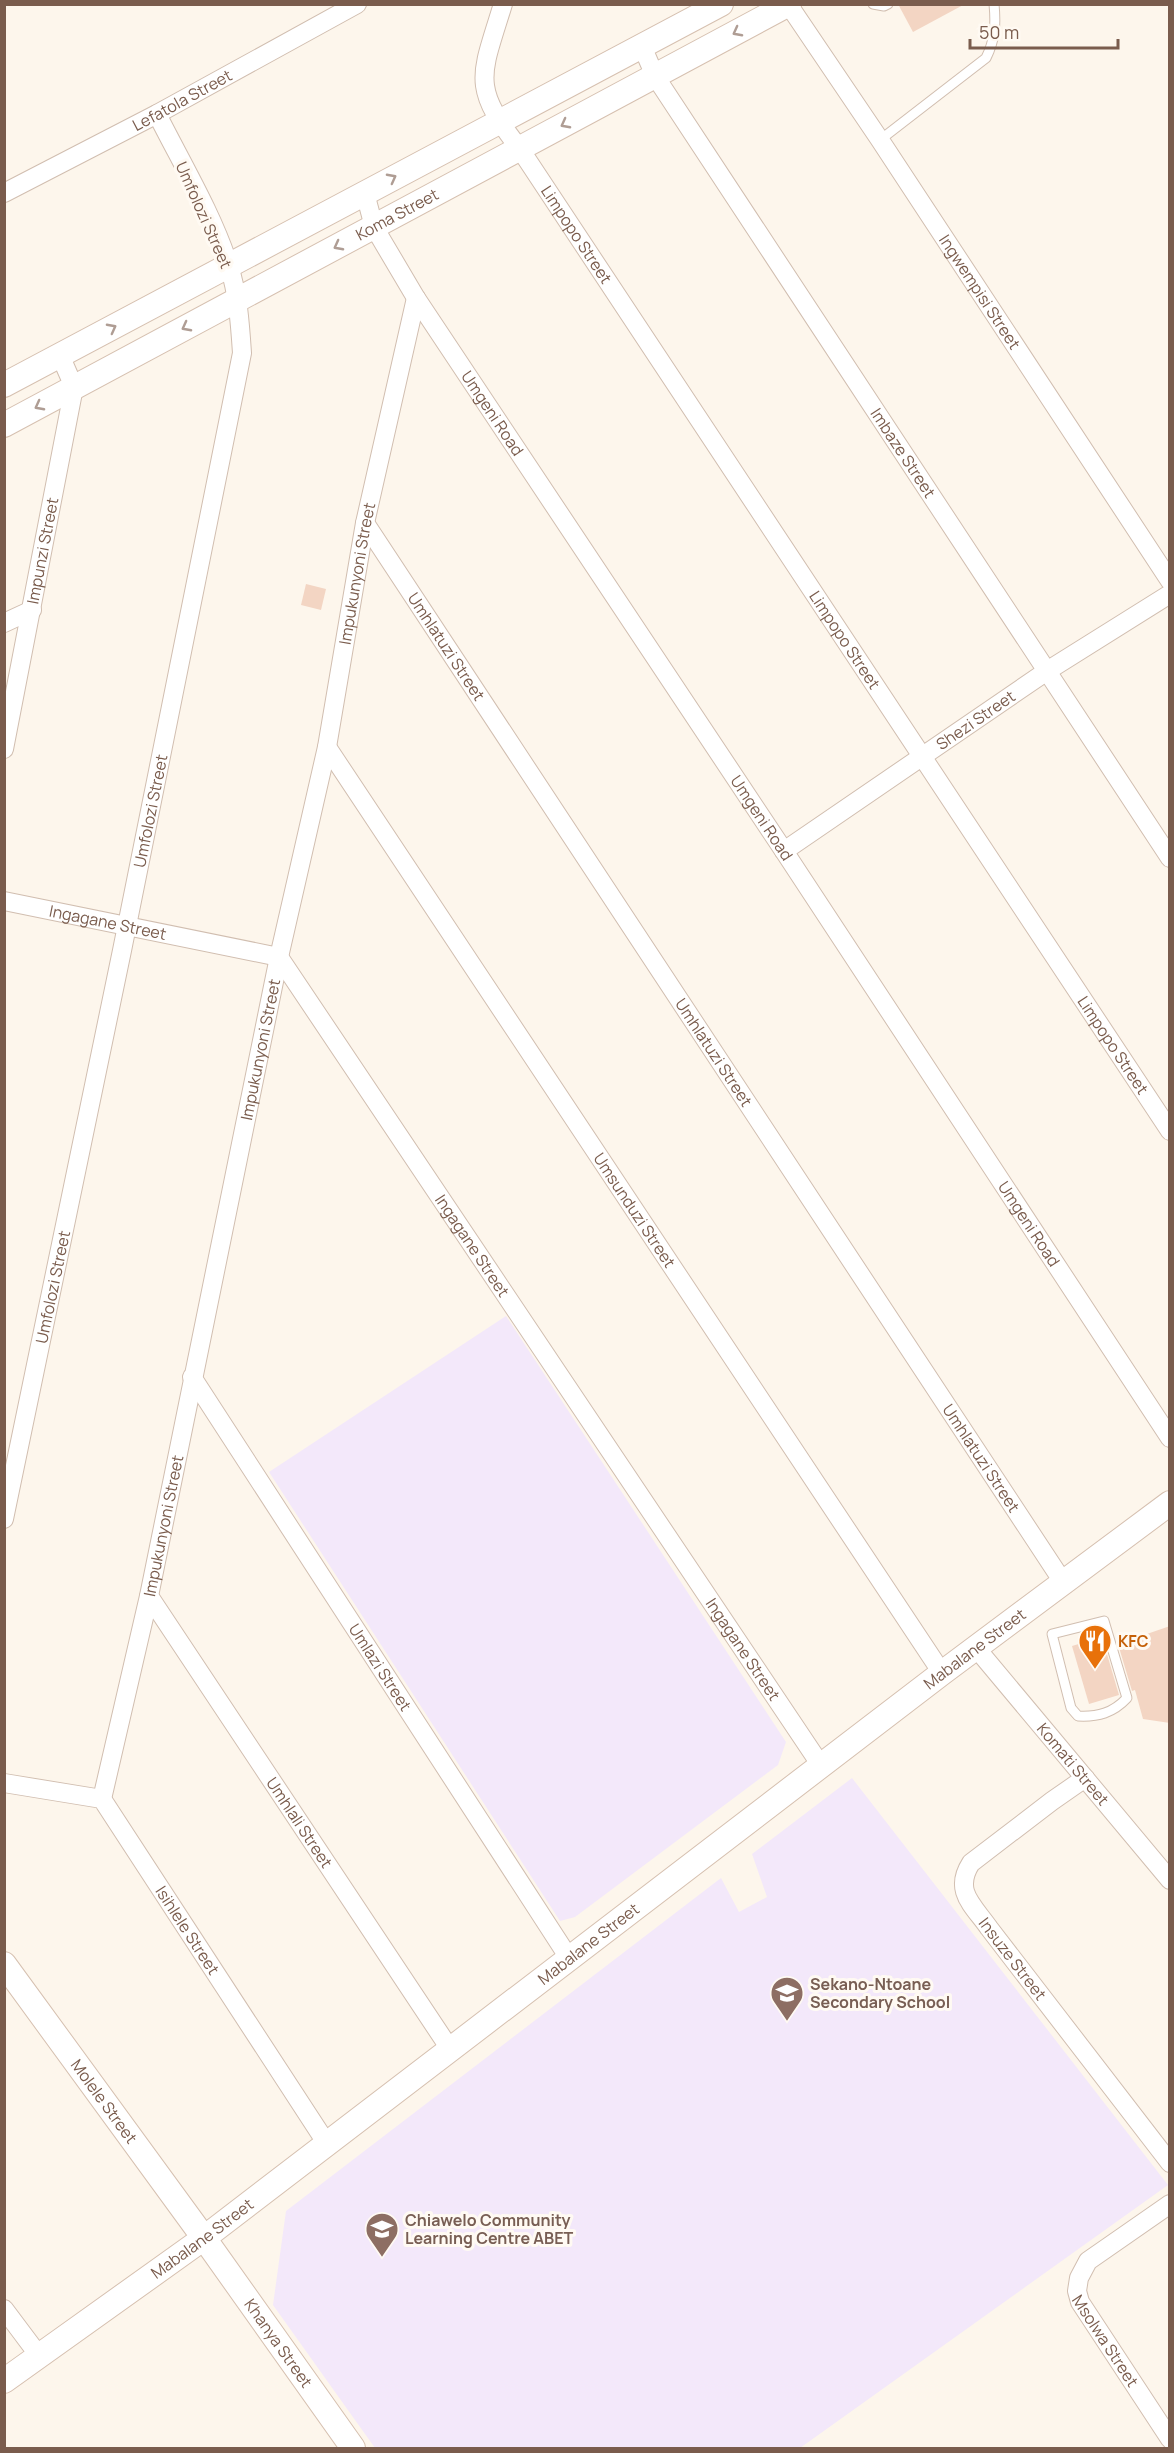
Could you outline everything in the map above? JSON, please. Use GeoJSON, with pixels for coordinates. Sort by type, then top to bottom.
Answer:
{"type":"FeatureCollection","features":[{"type":"Feature","properties":{"kind":"street","name":"Lefatola Street"},"geometry":{"type":"LineString","coordinates":[[4,192],[157,114],[357,4]]}},
{"type":"Feature","properties":{"kind":"street","name":"Limpopo Street"},"geometry":{"type":"LineString","coordinates":[[503,4],[483,76],[488,103],[498,122],[520,149],[921,759],[1170,1131]]}},
{"type":"Feature","properties":{"kind":"street","name":"Koma Street"},"geometry":{"type":"LineString","coordinates":[[4,385],[721,4]]}},
{"type":"Feature","properties":{"kind":"street","name":"Koma Street"},"geometry":{"type":"LineString","coordinates":[[4,425],[788,5]]}},
{"type":"Feature","properties":{"kind":"street","name":"Ingwempisi Street"},"geometry":{"type":"LineString","coordinates":[[788,5],[880,140],[1170,581]]}},
{"type":"Feature","properties":{"kind":"street","name":"Imbaze Street"},"geometry":{"type":"LineString","coordinates":[[642,46],[655,76],[1170,858]]}},
{"type":"Feature","properties":{"kind":"street","name":"Umfolozi Street"},"geometry":{"type":"LineString","coordinates":[[4,1519],[79,1150],[129,926],[242,353],[238,300],[230,266],[218,236],[157,114]]}},
{"type":"Feature","properties":{"kind":"street","name":"Umgeni Road"},"geometry":{"type":"LineString","coordinates":[[365,193],[374,227],[416,298],[784,850],[1170,1438]]}},
{"type":"Feature","properties":{"kind":"street","name":"Impukunyoni Street"},"geometry":{"type":"LineString","coordinates":[[102,1799],[149,1596],[279,957],[327,747],[365,523],[416,298]]}},
{"type":"Feature","properties":{"kind":"street"},"geometry":{"type":"LineString","coordinates":[[60,355],[75,387]]}},
{"type":"Feature","properties":{"kind":"street","name":"Impunzi Street"},"geometry":{"type":"LineString","coordinates":[[4,749],[75,387]]}},
{"type":"Feature","properties":{"kind":"street","name":"Umhlatuzi Street"},"geometry":{"type":"LineString","coordinates":[[365,523],[1063,1582]]}},
{"type":"Feature","properties":{"kind":"street","name":"Shezi Street"},"geometry":{"type":"LineString","coordinates":[[784,850],[921,759],[1047,671],[1170,594]]}},
{"type":"Feature","properties":{"kind":"street"},"geometry":{"type":"LineString","coordinates":[[4,623],[32,610]]}},
{"type":"Feature","properties":{"kind":"street","name":"Umsunduzi Street"},"geometry":{"type":"LineString","coordinates":[[327,747],[942,1673]]}},
{"type":"Feature","properties":{"kind":"street","name":"Ingagane Street"},"geometry":{"type":"LineString","coordinates":[[4,901],[279,957],[822,1767]]}},
{"type":"Feature","properties":{"kind":"street","name":"Umlazi Street"},"geometry":{"type":"LineString","coordinates":[[192,1377],[569,1958]]}},
{"type":"Feature","properties":{"kind":"street","name":"Mabalane Street"},"geometry":{"type":"LineString","coordinates":[[4,2381],[204,2238],[942,1673],[1170,1503]]}},
{"type":"Feature","properties":{"kind":"street","name":"Umhlali Street"},"geometry":{"type":"LineString","coordinates":[[149,1596],[450,2049]]}},
{"type":"Feature","properties":{"kind":"street","name":"Komati Street"},"geometry":{"type":"LineString","coordinates":[[977,1649],[1170,1880]]}},
{"type":"Feature","properties":{"kind":"street","name":"Insuze Street"},"geometry":{"type":"LineString","coordinates":[[1085,1778],[971,1863],[966,1871],[964,1892],[989,1928],[1170,2163]]}},
{"type":"Feature","properties":{"kind":"street"},"geometry":{"type":"LineString","coordinates":[[4,1783],[102,1799]]}},
{"type":"Feature","properties":{"kind":"street","name":"Isihlele Street"},"geometry":{"type":"LineString","coordinates":[[102,1799],[327,2144]]}},
{"type":"Feature","properties":{"kind":"street","name":"Molele Street"},"geometry":{"type":"LineString","coordinates":[[4,1964],[204,2238]]}},
{"type":"Feature","properties":{"kind":"street","name":"Msolwa Street"},"geometry":{"type":"LineString","coordinates":[[1170,2204],[1088,2261],[1079,2278],[1077,2291],[1080,2302],[1170,2439]]}},
{"type":"Feature","properties":{"kind":"street","name":"Khanya Street"},"geometry":{"type":"LineString","coordinates":[[204,2238],[353,2448]]}},
{"type":"Feature","properties":{"kind":"street"},"geometry":{"type":"LineString","coordinates":[[4,2309],[40,2357]]}},
{"type":"Feature","properties":{"kind":"lane"},"geometry":{"type":"LineString","coordinates":[[873,4],[884,6],[888,4]]}},
{"type":"Feature","properties":{"kind":"lane"},"geometry":{"type":"LineString","coordinates":[[880,140],[986,58],[993,43],[996,24],[994,4]]}},
{"type":"Feature","properties":{"kind":"lane"},"geometry":{"type":"LineString","coordinates":[[1104,1621],[1127,1698],[1116,1710],[1090,1716],[1078,1716],[1071,1707],[1052,1634],[1104,1621]]}},
{"type":"Feature","properties":{"kind":"shaded area"},"geometry":{"type":"Polygon","coordinates":[[[506,1316],[786,1742],[778,1765],[575,1917],[560,1921],[269,1472],[506,1316]]]}},
{"type":"Feature","properties":{"kind":"shaded area","name":"Sekano-Ntoane Secondary School"},"geometry":{"type":"Polygon","coordinates":[[[852,1778],[1168,2185],[800,2448],[375,2448],[273,2305],[286,2211],[721,1878],[739,1912],[767,1897],[752,1854],[852,1778]]]}},
{"type":"Feature","properties":{"kind":"building"},"geometry":{"type":"Polygon","coordinates":[[[898,4],[965,4],[913,32],[898,4]]]}},
{"type":"Feature","properties":{"kind":"building"},"geometry":{"type":"Polygon","coordinates":[[[306,584],[326,589],[321,610],[301,605],[306,584]]]}},
{"type":"Feature","properties":{"kind":"building"},"geometry":{"type":"Polygon","coordinates":[[[1170,1626],[1170,1723],[1143,1719],[1118,1644],[1170,1626]]]}},
{"type":"Feature","properties":{"kind":"building","name":"KFC"},"geometry":{"type":"Polygon","coordinates":[[[1102,1637],[1119,1695],[1089,1704],[1072,1646],[1102,1637]]]}},
{"type":"Feature","properties":{"kind":"place","name":"KFC"},"geometry":{"type":"Point","coordinates":[1095,1670]}},
{"type":"Feature","properties":{"kind":"place","name":"Sekano-Ntoane Secondary School"},"geometry":{"type":"Point","coordinates":[787,2022]}},
{"type":"Feature","properties":{"kind":"place","name":"Chiawelo Community Learning Centre ABET"},"geometry":{"type":"Point","coordinates":[382,2258]}}]}
